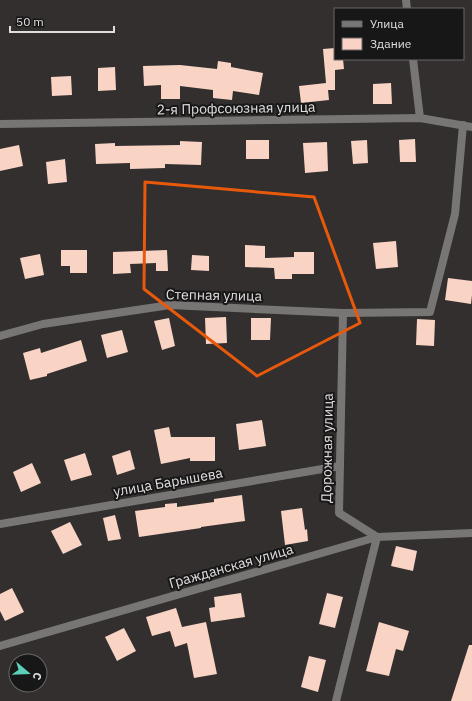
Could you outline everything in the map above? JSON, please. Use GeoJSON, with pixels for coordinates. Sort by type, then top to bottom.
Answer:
{"type":"FeatureCollection","features":[{"type":"Feature","properties":{"kind":"street"},"geometry":{"type":"LineString","coordinates":[[413,60],[420,118]]}},
{"type":"Feature","properties":{"kind":"street","name":"2-я Профсоюзная улица"},"geometry":{"type":"LineString","coordinates":[[0,124],[420,118],[472,127]]}},
{"type":"Feature","properties":{"kind":"street","name":"Степная улица"},"geometry":{"type":"LineString","coordinates":[[0,336],[43,324],[170,305],[343,312],[430,312],[455,214],[463,125]]}},
{"type":"Feature","properties":{"kind":"street","name":"Дорожная улица"},"geometry":{"type":"LineString","coordinates":[[343,312],[339,513],[377,537]]}},
{"type":"Feature","properties":{"kind":"street","name":"улица Барышева"},"geometry":{"type":"LineString","coordinates":[[0,524],[340,466]]}},
{"type":"Feature","properties":{"kind":"street","name":"Гражданская улица"},"geometry":{"type":"LineString","coordinates":[[0,646],[377,537],[472,532]]}},
{"type":"Feature","properties":{"kind":"street"},"geometry":{"type":"LineString","coordinates":[[336,701],[377,537]]}},
{"type":"Feature","properties":{"kind":"highlighted area"},"geometry":{"type":"Polygon","coordinates":[[[145,182],[314,197],[360,323],[257,376],[144,289],[145,182]]]}},
{"type":"Feature","properties":{"kind":"building"},"geometry":{"type":"Polygon","coordinates":[[[334,48],[334,60],[343,60],[344,69],[335,70],[335,90],[328,90],[329,100],[301,103],[299,86],[326,83],[323,49],[334,48]]]}},
{"type":"Feature","properties":{"kind":"building"},"geometry":{"type":"Polygon","coordinates":[[[218,61],[231,63],[231,67],[263,73],[259,95],[233,91],[232,100],[213,98],[213,90],[180,86],[180,99],[161,99],[161,85],[144,86],[143,66],[180,65],[217,69],[218,61]]]}},
{"type":"Feature","properties":{"kind":"building"},"geometry":{"type":"Polygon","coordinates":[[[115,67],[116,90],[98,91],[98,68],[115,67]]]}},
{"type":"Feature","properties":{"kind":"building"},"geometry":{"type":"Polygon","coordinates":[[[71,76],[72,95],[52,96],[51,77],[71,76]]]}},
{"type":"Feature","properties":{"kind":"building"},"geometry":{"type":"Polygon","coordinates":[[[391,83],[392,104],[373,104],[373,84],[391,83]]]}},
{"type":"Feature","properties":{"kind":"building"},"geometry":{"type":"Polygon","coordinates":[[[415,139],[416,162],[400,162],[399,140],[415,139]]]}},
{"type":"Feature","properties":{"kind":"building"},"geometry":{"type":"Polygon","coordinates":[[[246,140],[269,140],[269,159],[246,159],[246,140]]]}},
{"type":"Feature","properties":{"kind":"building"},"geometry":{"type":"Polygon","coordinates":[[[367,140],[368,163],[353,164],[351,141],[367,140]]]}},
{"type":"Feature","properties":{"kind":"building"},"geometry":{"type":"Polygon","coordinates":[[[180,141],[202,142],[201,165],[165,164],[165,168],[130,169],[130,163],[96,164],[95,144],[115,143],[115,146],[180,145],[180,141]]]}},
{"type":"Feature","properties":{"kind":"building"},"geometry":{"type":"Polygon","coordinates":[[[327,142],[328,171],[305,173],[303,143],[327,142]]]}},
{"type":"Feature","properties":{"kind":"building"},"geometry":{"type":"Polygon","coordinates":[[[19,145],[23,166],[0,171],[0,149],[19,145]]]}},
{"type":"Feature","properties":{"kind":"building"},"geometry":{"type":"Polygon","coordinates":[[[65,159],[67,182],[48,184],[46,162],[65,159]]]}},
{"type":"Feature","properties":{"kind":"building"},"geometry":{"type":"Polygon","coordinates":[[[396,241],[398,267],[376,269],[373,243],[396,241]]]}},
{"type":"Feature","properties":{"kind":"building"},"geometry":{"type":"Polygon","coordinates":[[[245,245],[265,246],[265,258],[294,257],[294,252],[314,252],[314,274],[292,274],[292,279],[275,279],[274,268],[245,267],[245,245]]]}},
{"type":"Feature","properties":{"kind":"building"},"geometry":{"type":"Polygon","coordinates":[[[61,250],[87,250],[87,273],[70,273],[70,266],[61,266],[61,250]]]}},
{"type":"Feature","properties":{"kind":"building"},"geometry":{"type":"Polygon","coordinates":[[[167,250],[168,271],[156,271],[156,263],[130,264],[131,273],[113,274],[113,252],[167,250]]]}},
{"type":"Feature","properties":{"kind":"building"},"geometry":{"type":"Polygon","coordinates":[[[40,254],[44,275],[25,279],[20,258],[40,254]]]}},
{"type":"Feature","properties":{"kind":"building"},"geometry":{"type":"Polygon","coordinates":[[[192,255],[209,256],[209,271],[191,270],[192,255]]]}},
{"type":"Feature","properties":{"kind":"building"},"geometry":{"type":"Polygon","coordinates":[[[448,278],[472,281],[471,304],[445,300],[448,278]]]}},
{"type":"Feature","properties":{"kind":"building"},"geometry":{"type":"Polygon","coordinates":[[[226,317],[227,343],[206,344],[205,318],[226,317]]]}},
{"type":"Feature","properties":{"kind":"building"},"geometry":{"type":"Polygon","coordinates":[[[169,318],[175,346],[162,350],[154,321],[169,318]]]}},
{"type":"Feature","properties":{"kind":"building"},"geometry":{"type":"Polygon","coordinates":[[[251,318],[271,318],[270,340],[251,340],[251,318]]]}},
{"type":"Feature","properties":{"kind":"building"},"geometry":{"type":"Polygon","coordinates":[[[417,319],[435,320],[434,346],[416,345],[417,319]]]}},
{"type":"Feature","properties":{"kind":"building"},"geometry":{"type":"Polygon","coordinates":[[[122,330],[128,352],[107,358],[101,335],[122,330]]]}},
{"type":"Feature","properties":{"kind":"building"},"geometry":{"type":"Polygon","coordinates":[[[81,340],[87,361],[47,374],[47,376],[30,380],[23,353],[40,348],[41,353],[81,340]]]}},
{"type":"Feature","properties":{"kind":"building"},"geometry":{"type":"Polygon","coordinates":[[[262,420],[266,446],[239,450],[236,424],[262,420]]]}},
{"type":"Feature","properties":{"kind":"building"},"geometry":{"type":"Polygon","coordinates":[[[169,427],[171,437],[215,437],[215,461],[190,461],[190,458],[161,464],[154,430],[169,427]]]}},
{"type":"Feature","properties":{"kind":"building"},"geometry":{"type":"Polygon","coordinates":[[[130,450],[135,469],[117,475],[112,456],[130,450]]]}},
{"type":"Feature","properties":{"kind":"building"},"geometry":{"type":"Polygon","coordinates":[[[85,453],[92,475],[71,481],[64,460],[85,453]]]}},
{"type":"Feature","properties":{"kind":"building"},"geometry":{"type":"Polygon","coordinates":[[[32,463],[41,483],[21,492],[13,472],[32,463]]]}},
{"type":"Feature","properties":{"kind":"building"},"geometry":{"type":"Polygon","coordinates":[[[242,495],[245,521],[139,537],[135,511],[165,507],[165,504],[177,503],[177,507],[214,502],[214,499],[242,495]]]}},
{"type":"Feature","properties":{"kind":"building"},"geometry":{"type":"Polygon","coordinates":[[[302,508],[308,541],[285,545],[281,511],[302,508]]]}},
{"type":"Feature","properties":{"kind":"building"},"geometry":{"type":"Polygon","coordinates":[[[115,515],[121,539],[108,541],[103,518],[115,515]]]}},
{"type":"Feature","properties":{"kind":"building"},"geometry":{"type":"Polygon","coordinates":[[[70,522],[82,545],[63,554],[51,531],[70,522]]]}},
{"type":"Feature","properties":{"kind":"building"},"geometry":{"type":"Polygon","coordinates":[[[396,546],[417,551],[413,571],[391,566],[396,546]]]}},
{"type":"Feature","properties":{"kind":"building"},"geometry":{"type":"Polygon","coordinates":[[[12,588],[24,612],[5,621],[0,611],[0,594],[12,588]]]}},
{"type":"Feature","properties":{"kind":"building"},"geometry":{"type":"Polygon","coordinates":[[[241,593],[245,617],[211,622],[209,608],[215,607],[214,597],[241,593]]]}},
{"type":"Feature","properties":{"kind":"building"},"geometry":{"type":"Polygon","coordinates":[[[327,593],[343,597],[335,628],[319,624],[327,593]]]}},
{"type":"Feature","properties":{"kind":"building"},"geometry":{"type":"Polygon","coordinates":[[[176,608],[182,627],[206,622],[217,674],[194,678],[187,643],[175,647],[170,631],[152,636],[146,617],[176,608]]]}},
{"type":"Feature","properties":{"kind":"building"},"geometry":{"type":"Polygon","coordinates":[[[379,622],[409,631],[403,651],[396,649],[389,676],[366,671],[379,622]]]}},
{"type":"Feature","properties":{"kind":"building"},"geometry":{"type":"Polygon","coordinates":[[[124,628],[136,651],[117,661],[105,637],[124,628]]]}},
{"type":"Feature","properties":{"kind":"building"},"geometry":{"type":"Polygon","coordinates":[[[469,645],[472,645],[472,701],[451,701],[469,645]]]}},
{"type":"Feature","properties":{"kind":"building"},"geometry":{"type":"Polygon","coordinates":[[[309,656],[326,660],[318,692],[301,687],[309,656]]]}}]}
